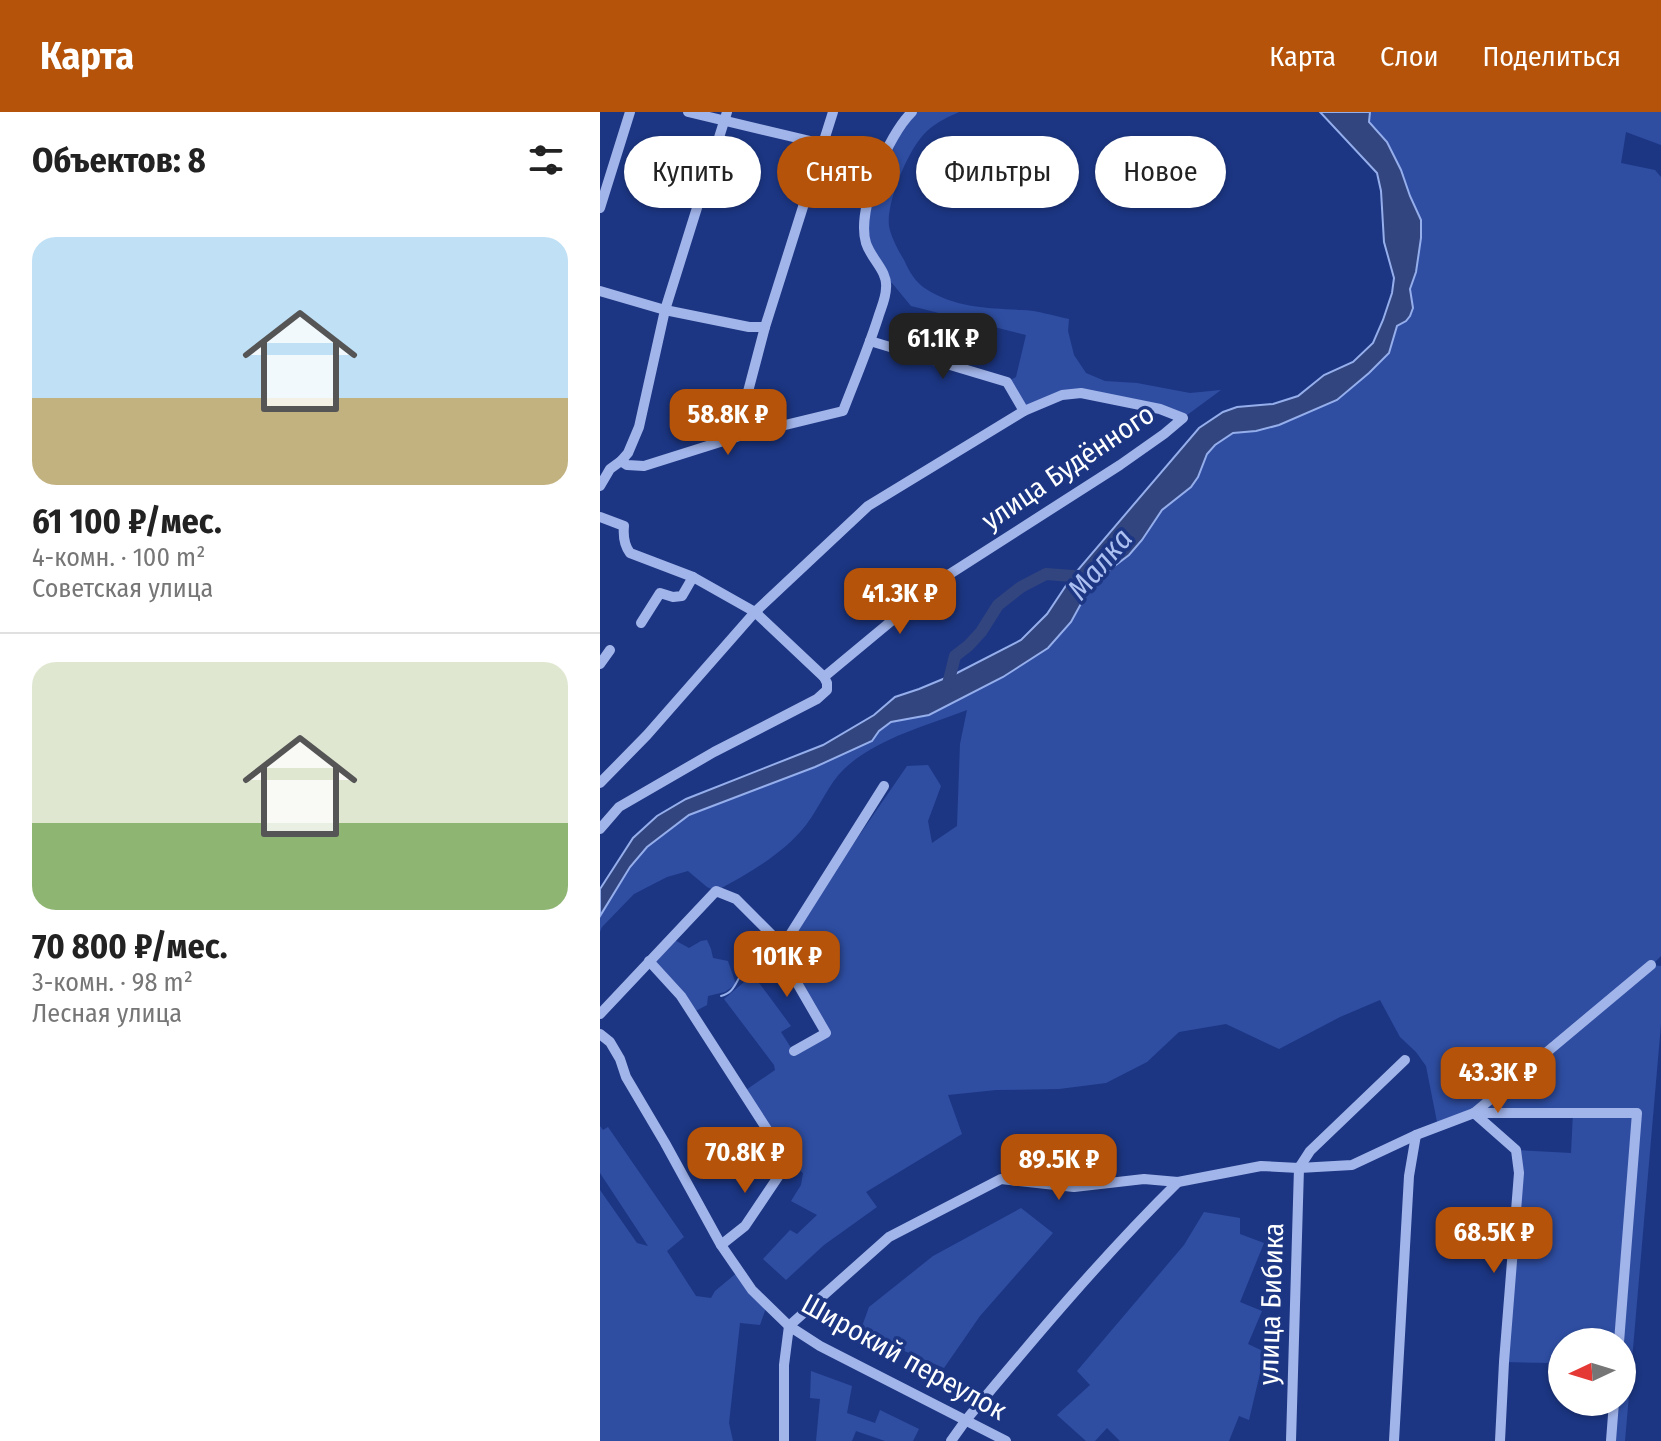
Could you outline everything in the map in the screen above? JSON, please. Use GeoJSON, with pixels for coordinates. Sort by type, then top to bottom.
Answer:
{"type":"FeatureCollection","features":[{"type":"Feature","properties":{"kind":"street"},"geometry":{"type":"LineString","coordinates":[[600,208],[630,112]]}},
{"type":"Feature","properties":{"kind":"street"},"geometry":{"type":"LineString","coordinates":[[688,112],[726,116],[795,136]]}},
{"type":"Feature","properties":{"kind":"street"},"geometry":{"type":"LineString","coordinates":[[826,136],[833,112]]}},
{"type":"Feature","properties":{"kind":"street"},"geometry":{"type":"LineString","coordinates":[[895,136],[912,112]]}},
{"type":"Feature","properties":{"kind":"street"},"geometry":{"type":"LineString","coordinates":[[600,486],[610,469],[628,453],[639,427],[665,310],[726,116]]}},
{"type":"Feature","properties":{"kind":"street"},"geometry":{"type":"LineString","coordinates":[[736,437],[765,327],[803,208]]}},
{"type":"Feature","properties":{"kind":"street"},"geometry":{"type":"LineString","coordinates":[[621,461],[627,465],[644,466],[736,437],[843,411],[870,341],[887,285],[866,244],[867,208]]}},
{"type":"Feature","properties":{"kind":"street"},"geometry":{"type":"LineString","coordinates":[[600,291],[665,310],[749,327],[765,327]]}},
{"type":"Feature","properties":{"kind":"street"},"geometry":{"type":"LineString","coordinates":[[600,783],[647,735],[755,612],[868,506],[1024,411],[1007,382],[870,341]]}},
{"type":"Feature","properties":{"kind":"street","name":"улица Будённого"},"geometry":{"type":"LineString","coordinates":[[600,829],[619,807],[714,752],[817,699],[827,690],[824,677],[942,579],[1120,465],[1183,418],[1160,409],[1081,393],[1062,395],[1024,411]]}},
{"type":"Feature","properties":{"kind":"street"},"geometry":{"type":"LineString","coordinates":[[600,517],[624,526],[625,547],[630,553],[693,577],[755,612],[824,677]]}},
{"type":"Feature","properties":{"kind":"street"},"geometry":{"type":"LineString","coordinates":[[641,623],[660,593],[682,596],[693,577]]}},
{"type":"Feature","properties":{"kind":"street"},"geometry":{"type":"LineString","coordinates":[[600,664],[610,650]]}},
{"type":"Feature","properties":{"kind":"street"},"geometry":{"type":"LineString","coordinates":[[783,946],[884,786]]}},
{"type":"Feature","properties":{"kind":"street"},"geometry":{"type":"LineString","coordinates":[[600,1014],[716,891],[736,899],[783,946],[793,976],[826,1033],[794,1051]]}},
{"type":"Feature","properties":{"kind":"street"},"geometry":{"type":"LineString","coordinates":[[649,961],[681,996],[788,1162],[745,1226],[721,1245]]}},
{"type":"Feature","properties":{"kind":"street"},"geometry":{"type":"LineString","coordinates":[[787,1440],[784,1365],[789,1326],[889,1237],[1001,1179],[1074,1187],[1144,1179],[1178,1182],[1261,1166],[1299,1168],[1352,1165],[1416,1135],[1474,1113],[1651,965]]}},
{"type":"Feature","properties":{"kind":"street","name":"Широкий переулок"},"geometry":{"type":"LineString","coordinates":[[600,1034],[610,1042],[626,1077],[721,1245],[752,1290],[789,1326],[852,1363],[1006,1441]]}},
{"type":"Feature","properties":{"kind":"street"},"geometry":{"type":"LineString","coordinates":[[1299,1168],[1310,1151],[1405,1060]]}},
{"type":"Feature","properties":{"kind":"street"},"geometry":{"type":"LineString","coordinates":[[1474,1113],[1637,1113],[1620,1328]]}},
{"type":"Feature","properties":{"kind":"street"},"geometry":{"type":"LineString","coordinates":[[1474,1113],[1516,1150],[1519,1173],[1500,1441]]}},
{"type":"Feature","properties":{"kind":"street"},"geometry":{"type":"LineString","coordinates":[[1394,1441],[1409,1176],[1416,1135]]}},
{"type":"Feature","properties":{"kind":"street","name":"улица Бибика"},"geometry":{"type":"LineString","coordinates":[[1291,1441],[1299,1168]]}},
{"type":"Feature","properties":{"kind":"street"},"geometry":{"type":"LineString","coordinates":[[951,1441],[1076,1289],[1178,1182]]}},
{"type":"Feature","properties":{"kind":"street"},"geometry":{"type":"LineString","coordinates":[[1611,1441],[1613,1416]]}},
{"type":"Feature","properties":{"kind":"shaded area"},"geometry":{"type":"Polygon","coordinates":[[[912,112],[959,112],[923,136],[916,136],[916,145],[900,177],[900,136],[895,136],[912,112]]]}},
{"type":"Feature","properties":{"kind":"shaded area"},"geometry":{"type":"Polygon","coordinates":[[[1370,112],[1661,112],[1661,145],[1626,132],[1621,163],[1655,170],[1661,177],[1661,956],[1652,965],[1661,966],[1661,1024],[1635,1328],[1548,1328],[1548,1363],[1504,1362],[1516,1150],[1571,1153],[1573,1113],[1474,1113],[1438,1127],[1426,1066],[1400,1037],[1380,1000],[1279,1049],[1226,1024],[1179,1032],[1147,1062],[1106,1083],[1059,1089],[996,1090],[948,1095],[962,1134],[866,1192],[877,1207],[824,1245],[786,1280],[763,1259],[790,1230],[797,1234],[817,1215],[791,1201],[801,1185],[803,1173],[788,1162],[743,1092],[775,1070],[774,1065],[724,999],[750,977],[760,984],[791,1026],[781,1032],[793,1051],[826,1033],[783,946],[907,766],[928,765],[941,786],[928,821],[932,843],[957,826],[960,744],[967,710],[902,734],[857,758],[829,788],[797,836],[753,870],[716,891],[688,871],[667,877],[634,894],[600,932],[600,916],[630,867],[647,847],[689,815],[815,767],[876,736],[891,722],[929,715],[1048,648],[1071,622],[1089,589],[1129,555],[1162,510],[1191,487],[1207,454],[1215,445],[1233,433],[1256,431],[1337,399],[1389,353],[1397,326],[1406,321],[1413,309],[1410,289],[1416,272],[1422,229],[1401,170],[1387,142],[1369,121],[1370,112]]]}},
{"type":"Feature","properties":{"kind":"shaded area"},"geometry":{"type":"Polygon","coordinates":[[[870,208],[890,208],[889,226],[897,248],[916,280],[937,295],[960,303],[1033,311],[1069,319],[1068,331],[1074,355],[1086,373],[1105,381],[1137,383],[1190,393],[1221,390],[1183,418],[1081,393],[1024,411],[1007,382],[1016,377],[1026,335],[911,306],[892,283],[887,285],[866,244],[865,226],[870,208]]]}},
{"type":"Feature","properties":{"kind":"shaded area"},"geometry":{"type":"Polygon","coordinates":[[[671,938],[689,948],[707,940],[713,958],[728,961],[736,984],[725,992],[708,996],[707,1005],[692,1013],[649,961],[671,938]]]}},
{"type":"Feature","properties":{"kind":"shaded area"},"geometry":{"type":"Polygon","coordinates":[[[600,1126],[603,1130],[608,1127],[684,1237],[667,1251],[696,1296],[711,1298],[739,1271],[767,1305],[760,1325],[740,1323],[729,1423],[733,1441],[600,1441],[600,1190],[637,1243],[648,1246],[600,1173],[600,1126]]]}},
{"type":"Feature","properties":{"kind":"shaded area"},"geometry":{"type":"Polygon","coordinates":[[[1021,1208],[1053,1233],[980,1316],[944,1368],[860,1332],[869,1307],[933,1256],[1021,1208]]]}},
{"type":"Feature","properties":{"kind":"shaded area"},"geometry":{"type":"Polygon","coordinates":[[[1204,1212],[1240,1218],[1240,1234],[1264,1243],[1240,1302],[1262,1311],[1248,1344],[1265,1352],[1249,1420],[1239,1416],[1229,1441],[1120,1441],[1107,1428],[1095,1441],[1086,1441],[1057,1415],[1090,1385],[1077,1371],[1184,1245],[1204,1212]]]}},
{"type":"Feature","properties":{"kind":"shaded area"},"geometry":{"type":"Polygon","coordinates":[[[811,1371],[852,1386],[847,1413],[875,1423],[880,1410],[919,1429],[913,1441],[885,1441],[856,1431],[852,1441],[816,1441],[820,1399],[810,1398],[811,1371]]]}},
{"type":"Feature","properties":{"kind":"shaded area"},"geometry":{"type":"Polygon","coordinates":[[[1613,1416],[1627,1416],[1625,1441],[1611,1441],[1613,1416]]]}},
{"type":"Feature","properties":{"kind":"water","name":"Малка"},"geometry":{"type":"Polygon","coordinates":[[[1320,112],[1370,112],[1369,122],[1387,142],[1421,220],[1416,272],[1410,289],[1413,308],[1406,321],[1397,326],[1389,353],[1337,400],[1279,425],[1233,433],[1215,445],[1207,454],[1191,487],[1162,510],[1129,555],[1089,589],[1071,622],[1048,648],[1003,677],[929,715],[891,722],[872,741],[815,767],[689,815],[647,847],[630,867],[600,916],[600,889],[633,838],[657,816],[686,799],[823,745],[874,715],[895,697],[955,674],[1021,640],[1047,614],[1071,578],[1199,428],[1237,407],[1273,404],[1298,396],[1324,375],[1353,362],[1373,343],[1392,293],[1394,278],[1384,242],[1377,173],[1320,112]]]}},
{"type":"Feature","properties":{"kind":"waterway","name":"Малка"},"geometry":{"type":"LineString","coordinates":[[948,684],[955,656],[981,632],[998,605],[1021,587],[1046,574],[1086,577]]}},
{"type":"Feature","properties":{"kind":"waterway"},"geometry":{"type":"LineString","coordinates":[[721,996],[730,991],[739,978]]}}]}
